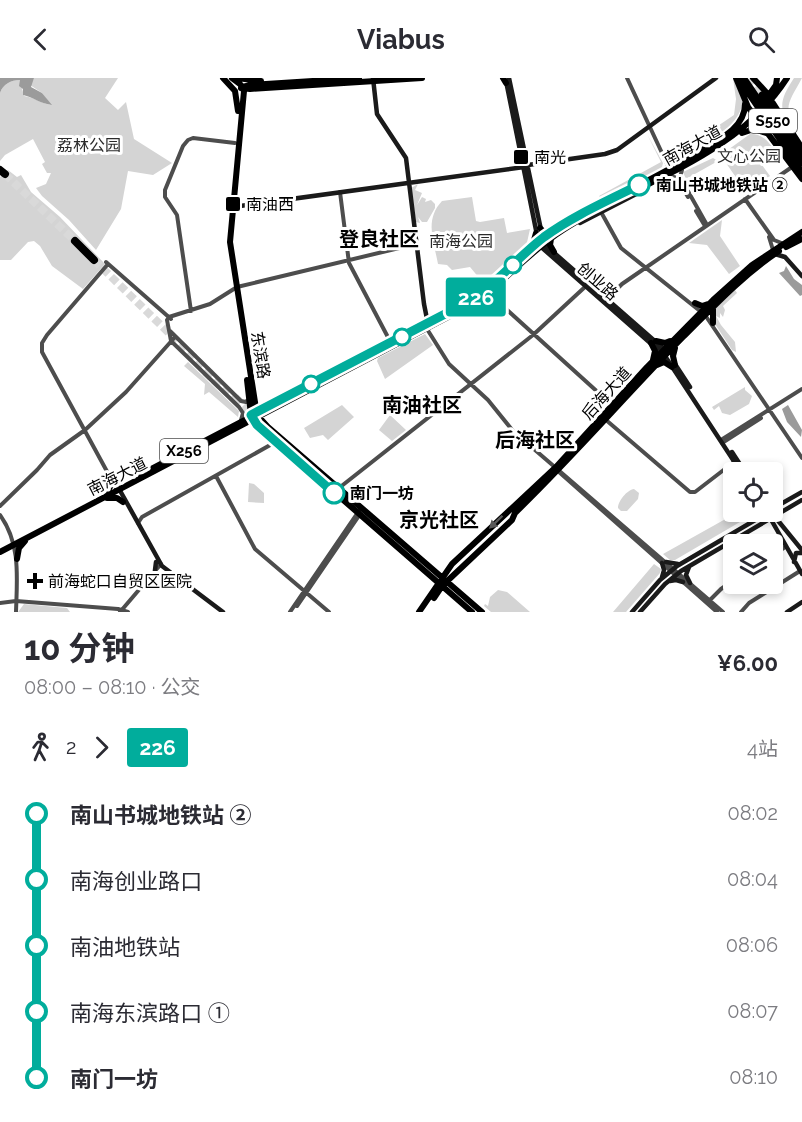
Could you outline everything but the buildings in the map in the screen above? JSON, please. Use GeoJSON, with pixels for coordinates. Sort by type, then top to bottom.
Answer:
{"type":"FeatureCollection","features":[{"type":"Feature","properties":{"kind":"highway","name":"S550"},"geometry":{"type":"LineString","coordinates":[[762,95],[802,157]]}},
{"type":"Feature","properties":{"kind":"highway"},"geometry":{"type":"LineString","coordinates":[[73,243],[93,261]]}},
{"type":"Feature","properties":{"kind":"main road"},"geometry":{"type":"LineString","coordinates":[[224,78],[242,88],[422,78]]}},
{"type":"Feature","properties":{"kind":"main road"},"geometry":{"type":"LineString","coordinates":[[224,78],[234,88],[240,105],[250,94],[267,88]]}},
{"type":"Feature","properties":{"kind":"main road"},"geometry":{"type":"LineString","coordinates":[[232,78],[242,88]]}},
{"type":"Feature","properties":{"kind":"main road"},"geometry":{"type":"LineString","coordinates":[[237,78],[274,84]]}},
{"type":"Feature","properties":{"kind":"main road"},"geometry":{"type":"LineString","coordinates":[[242,88],[251,85],[359,78]]}},
{"type":"Feature","properties":{"kind":"main road"},"geometry":{"type":"LineString","coordinates":[[232,207],[409,184],[614,152],[716,78]]}},
{"type":"Feature","properties":{"kind":"main road"},"geometry":{"type":"LineString","coordinates":[[736,127],[744,112],[744,101],[737,78]]}},
{"type":"Feature","properties":{"kind":"main road","name":"S550"},"geometry":{"type":"LineString","coordinates":[[737,78],[781,147]]}},
{"type":"Feature","properties":{"kind":"main road"},"geometry":{"type":"LineString","coordinates":[[744,78],[746,97],[770,134]]}},
{"type":"Feature","properties":{"kind":"main road","name":"S550"},"geometry":{"type":"LineString","coordinates":[[744,78],[802,163]]}},
{"type":"Feature","properties":{"kind":"main road"},"geometry":{"type":"LineString","coordinates":[[761,107],[776,85],[777,78]]}},
{"type":"Feature","properties":{"kind":"main road"},"geometry":{"type":"LineString","coordinates":[[779,112],[777,103],[787,78]]}},
{"type":"Feature","properties":{"kind":"main road","name":"南海大道"},"geometry":{"type":"LineString","coordinates":[[718,145],[744,125],[787,78]]}},
{"type":"Feature","properties":{"kind":"main road","name":"南海大道"},"geometry":{"type":"LineString","coordinates":[[553,234],[735,135],[755,118],[787,78]]}},
{"type":"Feature","properties":{"kind":"main road"},"geometry":{"type":"LineString","coordinates":[[507,79],[541,243]]}},
{"type":"Feature","properties":{"kind":"main road"},"geometry":{"type":"LineString","coordinates":[[756,79],[777,103]]}},
{"type":"Feature","properties":{"kind":"main road","name":"S550"},"geometry":{"type":"LineString","coordinates":[[756,79],[802,148]]}},
{"type":"Feature","properties":{"kind":"main road"},"geometry":{"type":"LineString","coordinates":[[374,80],[378,114],[406,158],[427,326]]}},
{"type":"Feature","properties":{"kind":"main road","name":"东滨路"},"geometry":{"type":"LineString","coordinates":[[242,88],[227,242],[255,416]]}},
{"type":"Feature","properties":{"kind":"main road"},"geometry":{"type":"LineString","coordinates":[[744,101],[802,172]]}},
{"type":"Feature","properties":{"kind":"main road","name":"东滨路"},"geometry":{"type":"LineString","coordinates":[[235,288],[230,242],[240,105]]}},
{"type":"Feature","properties":{"kind":"main road"},"geometry":{"type":"LineString","coordinates":[[568,226],[602,212],[670,176],[685,164],[744,121],[749,121],[751,125],[745,131],[695,163],[685,164]]}},
{"type":"Feature","properties":{"kind":"main road"},"geometry":{"type":"LineString","coordinates":[[745,131],[758,129],[770,134]]}},
{"type":"Feature","properties":{"kind":"main road"},"geometry":{"type":"LineString","coordinates":[[781,147],[802,179]]}},
{"type":"Feature","properties":{"kind":"main road"},"geometry":{"type":"LineString","coordinates":[[685,164],[701,158]]}},
{"type":"Feature","properties":{"kind":"main road","name":"南海大道"},"geometry":{"type":"LineString","coordinates":[[269,409],[391,343],[467,307],[494,289],[553,234],[669,168],[685,164]]}},
{"type":"Feature","properties":{"kind":"main road"},"geometry":{"type":"LineString","coordinates":[[653,185],[661,177]]}},
{"type":"Feature","properties":{"kind":"main road"},"geometry":{"type":"LineString","coordinates":[[538,230],[553,234],[550,245],[554,252]]}},
{"type":"Feature","properties":{"kind":"main road"},"geometry":{"type":"LineString","coordinates":[[530,249],[538,230]]}},
{"type":"Feature","properties":{"kind":"main road"},"geometry":{"type":"LineString","coordinates":[[678,340],[666,343],[654,342],[655,363],[664,362],[674,366],[673,353],[678,340],[683,327],[703,314],[774,252],[800,236]]}},
{"type":"Feature","properties":{"kind":"main road","name":"南海大道"},"geometry":{"type":"LineString","coordinates":[[13,544],[427,326],[482,293],[530,249],[541,243]]}},
{"type":"Feature","properties":{"kind":"main road","name":"创业路"},"geometry":{"type":"LineString","coordinates":[[541,243],[554,252],[665,352],[736,462]]}},
{"type":"Feature","properties":{"kind":"main road","name":"创业路"},"geometry":{"type":"LineString","coordinates":[[541,243],[586,286],[654,342]]}},
{"type":"Feature","properties":{"kind":"main road"},"geometry":{"type":"LineString","coordinates":[[785,245],[787,256],[802,275]]}},
{"type":"Feature","properties":{"kind":"main road"},"geometry":{"type":"LineString","coordinates":[[774,252],[785,257],[802,275]]}},
{"type":"Feature","properties":{"kind":"main road"},"geometry":{"type":"LineString","coordinates":[[703,314],[711,316],[713,304]]}},
{"type":"Feature","properties":{"kind":"main road"},"geometry":{"type":"LineString","coordinates":[[703,314],[705,305],[713,304]]}},
{"type":"Feature","properties":{"kind":"main road","name":"后海大道"},"geometry":{"type":"LineString","coordinates":[[419,612],[444,581],[512,520],[515,513],[606,420],[665,352],[703,314]]}},
{"type":"Feature","properties":{"kind":"main road","name":"后海大道"},"geometry":{"type":"LineString","coordinates":[[444,581],[447,571],[505,513],[512,510],[557,470],[613,405],[655,363]]}},
{"type":"Feature","properties":{"kind":"main road"},"geometry":{"type":"LineString","coordinates":[[252,398],[259,406],[269,409],[264,418],[265,429]]}},
{"type":"Feature","properties":{"kind":"main road"},"geometry":{"type":"LineString","coordinates":[[255,416],[270,436],[444,581],[472,612]]}},
{"type":"Feature","properties":{"kind":"main road"},"geometry":{"type":"LineString","coordinates":[[240,424],[265,429],[338,488],[361,511]]}},
{"type":"Feature","properties":{"kind":"main road","name":"创业路"},"geometry":{"type":"LineString","coordinates":[[722,441],[734,462]]}},
{"type":"Feature","properties":{"kind":"main road"},"geometry":{"type":"LineString","coordinates":[[111,478],[111,487],[105,495],[123,502]]}},
{"type":"Feature","properties":{"kind":"main road"},"geometry":{"type":"LineString","coordinates":[[118,489],[159,567],[221,612]]}},
{"type":"Feature","properties":{"kind":"main road"},"geometry":{"type":"LineString","coordinates":[[118,489],[134,515],[159,567]]}},
{"type":"Feature","properties":{"kind":"main road"},"geometry":{"type":"LineString","coordinates":[[783,503],[802,492]]}},
{"type":"Feature","properties":{"kind":"main road","name":"南海大道"},"geometry":{"type":"LineString","coordinates":[[0,550],[28,538],[105,495]]}},
{"type":"Feature","properties":{"kind":"main road"},"geometry":{"type":"LineString","coordinates":[[783,509],[802,500]]}},
{"type":"Feature","properties":{"kind":"main road"},"geometry":{"type":"LineString","coordinates":[[785,530],[781,519],[787,508]]}},
{"type":"Feature","properties":{"kind":"main road"},"geometry":{"type":"LineString","coordinates":[[773,522],[801,572]]}},
{"type":"Feature","properties":{"kind":"main road"},"geometry":{"type":"LineString","coordinates":[[778,522],[802,551],[795,555],[795,563]]}},
{"type":"Feature","properties":{"kind":"main road"},"geometry":{"type":"LineString","coordinates":[[632,612],[660,580],[664,562],[680,563],[755,523],[768,524],[777,532]]}},
{"type":"Feature","properties":{"kind":"main road"},"geometry":{"type":"LineString","coordinates":[[660,580],[691,564],[755,523]]}},
{"type":"Feature","properties":{"kind":"main road"},"geometry":{"type":"LineString","coordinates":[[17,559],[19,548],[28,538]]}},
{"type":"Feature","properties":{"kind":"main road"},"geometry":{"type":"LineString","coordinates":[[640,612],[680,563]]}},
{"type":"Feature","properties":{"kind":"main road"},"geometry":{"type":"LineString","coordinates":[[690,583],[686,572],[691,564]]}},
{"type":"Feature","properties":{"kind":"main road"},"geometry":{"type":"LineString","coordinates":[[433,574],[447,571]]}},
{"type":"Feature","properties":{"kind":"main road"},"geometry":{"type":"LineString","coordinates":[[433,574],[434,593],[451,589]]}},
{"type":"Feature","properties":{"kind":"main road"},"geometry":{"type":"LineString","coordinates":[[665,584],[674,580],[683,582]]}},
{"type":"Feature","properties":{"kind":"main road"},"geometry":{"type":"LineString","coordinates":[[444,581],[482,612]]}},
{"type":"Feature","properties":{"kind":"main road"},"geometry":{"type":"LineString","coordinates":[[655,586],[659,585],[660,590]]}},
{"type":"Feature","properties":{"kind":"main road","name":"后海大道"},"geometry":{"type":"LineString","coordinates":[[424,612],[434,593]]}},
{"type":"Feature","properties":{"kind":"main road"},"geometry":{"type":"LineString","coordinates":[[787,612],[802,602]]}},
{"type":"Feature","properties":{"kind":"street"},"geometry":{"type":"LineString","coordinates":[[627,78],[669,168]]}},
{"type":"Feature","properties":{"kind":"street"},"geometry":{"type":"LineString","coordinates":[[191,311],[177,215],[165,197],[165,190],[183,146],[188,140],[193,138],[235,143]]}},
{"type":"Feature","properties":{"kind":"street"},"geometry":{"type":"LineString","coordinates":[[685,164],[680,177],[706,225]]}},
{"type":"Feature","properties":{"kind":"street"},"geometry":{"type":"LineString","coordinates":[[602,295],[609,294],[621,281],[792,166]]}},
{"type":"Feature","properties":{"kind":"street"},"geometry":{"type":"LineString","coordinates":[[670,176],[678,180],[706,225]]}},
{"type":"Feature","properties":{"kind":"street"},"geometry":{"type":"LineString","coordinates":[[340,192],[349,260],[391,343]]}},
{"type":"Feature","properties":{"kind":"street"},"geometry":{"type":"LineString","coordinates":[[745,199],[773,239],[785,245]]}},
{"type":"Feature","properties":{"kind":"street"},"geometry":{"type":"LineString","coordinates":[[745,199],[772,242],[774,252]]}},
{"type":"Feature","properties":{"kind":"street"},"geometry":{"type":"LineString","coordinates":[[602,212],[621,245],[703,314],[802,456]]}},
{"type":"Feature","properties":{"kind":"street"},"geometry":{"type":"LineString","coordinates":[[240,424],[243,415],[239,407],[171,341],[167,320],[210,304],[235,288],[416,244]]}},
{"type":"Feature","properties":{"kind":"street"},"geometry":{"type":"LineString","coordinates":[[118,489],[45,357],[43,346],[48,336],[108,263],[170,318],[170,329],[175,337],[242,402],[252,398]]}},
{"type":"Feature","properties":{"kind":"street"},"geometry":{"type":"LineString","coordinates":[[610,302],[609,297],[618,287],[645,266]]}},
{"type":"Feature","properties":{"kind":"street"},"geometry":{"type":"LineString","coordinates":[[338,488],[533,335],[586,286]]}},
{"type":"Feature","properties":{"kind":"street"},"geometry":{"type":"LineString","coordinates":[[494,289],[505,308],[613,405]]}},
{"type":"Feature","properties":{"kind":"street"},"geometry":{"type":"LineString","coordinates":[[427,326],[449,364],[488,400],[529,446],[664,562],[717,612]]}},
{"type":"Feature","properties":{"kind":"street"},"geometry":{"type":"LineString","coordinates":[[0,506],[37,471],[50,455],[86,430],[126,392],[175,337]]}},
{"type":"Feature","properties":{"kind":"street"},"geometry":{"type":"LineString","coordinates":[[722,441],[802,390]]}},
{"type":"Feature","properties":{"kind":"street"},"geometry":{"type":"LineString","coordinates":[[606,420],[690,492],[695,492],[723,470]]}},
{"type":"Feature","properties":{"kind":"street"},"geometry":{"type":"LineString","coordinates":[[86,430],[118,489]]}},
{"type":"Feature","properties":{"kind":"street"},"geometry":{"type":"LineString","coordinates":[[268,447],[271,442],[270,436]]}},
{"type":"Feature","properties":{"kind":"street"},"geometry":{"type":"LineString","coordinates":[[138,524],[142,517],[278,443]]}},
{"type":"Feature","properties":{"kind":"street"},"geometry":{"type":"LineString","coordinates":[[216,476],[255,549],[329,612]]}},
{"type":"Feature","properties":{"kind":"street"},"geometry":{"type":"LineString","coordinates":[[291,612],[361,511]]}},
{"type":"Feature","properties":{"kind":"street"},"geometry":{"type":"LineString","coordinates":[[0,515],[17,559],[16,612]]}},
{"type":"Feature","properties":{"kind":"street"},"geometry":{"type":"LineString","coordinates":[[134,515],[142,517]]}},
{"type":"Feature","properties":{"kind":"street"},"geometry":{"type":"LineString","coordinates":[[0,603],[16,601],[124,611],[159,567]]}},
{"type":"Feature","properties":{"kind":"street"},"geometry":{"type":"LineString","coordinates":[[674,572],[723,612]]}},
{"type":"Feature","properties":{"kind":"street"},"geometry":{"type":"LineString","coordinates":[[741,612],[749,603],[801,572]]}},
{"type":"Feature","properties":{"kind":"street"},"geometry":{"type":"LineString","coordinates":[[710,600],[723,587]]}},
{"type":"Feature","properties":{"kind":"green space","name":"荔林公园"},"geometry":{"type":"Polygon","coordinates":[[[34,78],[118,78],[105,98],[118,110],[126,102],[134,139],[172,163],[153,175],[128,171],[121,209],[96,250],[36,188],[46,184],[51,173],[47,173],[42,164],[45,162],[33,139],[5,155],[0,161],[0,93],[3,87],[20,80],[24,96],[51,105],[42,93],[30,85],[34,78]]]}},
{"type":"Feature","properties":{"kind":"green space"},"geometry":{"type":"Polygon","coordinates":[[[733,78],[743,101],[741,110],[726,129],[696,146],[694,142],[734,115],[736,99],[733,78]]]}},
{"type":"Feature","properties":{"kind":"green space"},"geometry":{"type":"Polygon","coordinates":[[[794,78],[802,78],[788,109],[796,130],[793,132],[782,105],[785,93],[794,78]]]}},
{"type":"Feature","properties":{"kind":"green space"},"geometry":{"type":"Polygon","coordinates":[[[647,134],[663,163],[662,167],[601,199],[599,196],[661,162],[647,134]]]}},
{"type":"Feature","properties":{"kind":"green space","name":"文心公园"},"geometry":{"type":"Polygon","coordinates":[[[750,134],[763,138],[778,155],[762,165],[770,176],[750,190],[744,189],[726,163],[730,160],[725,152],[750,134]]]}},
{"type":"Feature","properties":{"kind":"green space"},"geometry":{"type":"Polygon","coordinates":[[[713,158],[718,161],[686,179],[683,172],[713,158]]]}},
{"type":"Feature","properties":{"kind":"green space"},"geometry":{"type":"Polygon","coordinates":[[[8,170],[17,177],[21,175],[31,192],[60,217],[105,264],[83,289],[52,266],[40,246],[34,241],[28,242],[11,260],[0,260],[0,177],[8,170]]]}},
{"type":"Feature","properties":{"kind":"green space"},"geometry":{"type":"Polygon","coordinates":[[[418,184],[415,190],[422,193],[417,205],[422,197],[426,199],[425,202],[431,200],[435,204],[427,222],[422,222],[418,217],[420,223],[416,222],[411,188],[418,184]]]}},
{"type":"Feature","properties":{"kind":"green space","name":"南海公园"},"geometry":{"type":"Polygon","coordinates":[[[472,197],[476,221],[504,218],[507,233],[530,229],[526,247],[490,281],[480,279],[470,267],[452,270],[447,265],[438,264],[434,248],[432,223],[436,208],[442,201],[472,197]]]}},
{"type":"Feature","properties":{"kind":"green space"},"geometry":{"type":"Polygon","coordinates":[[[722,220],[720,236],[740,266],[729,274],[707,245],[689,243],[722,220]]]}},
{"type":"Feature","properties":{"kind":"green space"},"geometry":{"type":"Polygon","coordinates":[[[735,290],[737,293],[723,306],[725,310],[723,317],[720,313],[720,318],[716,316],[735,342],[736,352],[732,350],[713,321],[716,308],[735,290]]]}},
{"type":"Feature","properties":{"kind":"green space"},"geometry":{"type":"Polygon","coordinates":[[[425,334],[433,345],[385,379],[377,361],[378,358],[425,334]]]}},
{"type":"Feature","properties":{"kind":"green space"},"geometry":{"type":"Polygon","coordinates":[[[188,362],[239,411],[238,417],[209,392],[204,395],[205,384],[184,366],[188,362]]]}},
{"type":"Feature","properties":{"kind":"green space"},"geometry":{"type":"Polygon","coordinates":[[[745,387],[745,390],[752,396],[749,404],[730,415],[722,413],[719,406],[714,410],[712,407],[745,387]]]}},
{"type":"Feature","properties":{"kind":"green space"},"geometry":{"type":"Polygon","coordinates":[[[342,405],[354,417],[328,440],[323,435],[310,438],[304,428],[342,405]]]}},
{"type":"Feature","properties":{"kind":"green space"},"geometry":{"type":"Polygon","coordinates":[[[390,415],[406,430],[392,441],[379,430],[390,415]]]}},
{"type":"Feature","properties":{"kind":"green space"},"geometry":{"type":"Polygon","coordinates":[[[249,483],[254,484],[264,493],[264,503],[248,502],[249,483]]]}},
{"type":"Feature","properties":{"kind":"green space"},"geometry":{"type":"Polygon","coordinates":[[[634,489],[639,493],[638,499],[627,511],[621,511],[618,505],[621,499],[634,489]]]}},
{"type":"Feature","properties":{"kind":"green space"},"geometry":{"type":"Polygon","coordinates":[[[723,520],[740,522],[675,560],[670,560],[663,554],[723,520]]]}},
{"type":"Feature","properties":{"kind":"green space"},"geometry":{"type":"Polygon","coordinates":[[[654,564],[661,569],[660,573],[626,612],[613,612],[654,564]]]}},
{"type":"Feature","properties":{"kind":"green space"},"geometry":{"type":"Polygon","coordinates":[[[498,590],[507,592],[530,612],[491,612],[484,606],[485,604],[488,606],[490,597],[498,590]]]}},
{"type":"Feature","properties":{"kind":"green space"},"geometry":{"type":"Polygon","coordinates":[[[24,604],[67,608],[70,612],[18,612],[24,604]]]}},
{"type":"Feature","properties":{"kind":"shaded area"},"geometry":{"type":"Polygon","coordinates":[[[0,78],[34,78],[31,87],[42,93],[52,105],[23,95],[23,89],[19,86],[20,80],[8,83],[0,93],[0,78]]]}},
{"type":"Feature","properties":{"kind":"shaded area"},"geometry":{"type":"Polygon","coordinates":[[[786,266],[794,279],[802,285],[802,295],[800,296],[779,273],[784,271],[786,266]]]}},
{"type":"Feature","properties":{"kind":"shaded area"},"geometry":{"type":"Polygon","coordinates":[[[788,405],[802,430],[801,437],[787,422],[782,409],[788,405]]]}},
{"type":"Feature","properties":{"kind":"tunnel"},"geometry":{"type":"LineString","coordinates":[[750,78],[762,95]]}},
{"type":"Feature","properties":{"kind":"tunnel"},"geometry":{"type":"LineString","coordinates":[[5,174],[75,241]]}},
{"type":"Feature","properties":{"kind":"tunnel"},"geometry":{"type":"LineString","coordinates":[[94,260],[211,374]]}},
{"type":"Feature","properties":{"kind":"tunnel"},"geometry":{"type":"LineString","coordinates":[[205,372],[236,401]]}},
{"type":"Feature","properties":{"kind":"tunnel"},"geometry":{"type":"LineString","coordinates":[[235,397],[254,416]]}},
{"type":"Feature","properties":{"kind":"bus line","name":"226"},"geometry":{"type":"LineString","coordinates":[[334,493],[257,425],[251,415],[470,301],[491,286],[544,237],[639,185]]}},
{"type":"Feature","properties":{"kind":"place","name":"南光"},"geometry":{"type":"Point","coordinates":[521,157]}},
{"type":"Feature","properties":{"kind":"place","name":"南山书城地铁站 ②"},"geometry":{"type":"Point","coordinates":[639,185]}},
{"type":"Feature","properties":{"kind":"place","name":"南油西"},"geometry":{"type":"Point","coordinates":[233,204]}},
{"type":"Feature","properties":{"kind":"place","name":"南门一坊"},"geometry":{"type":"Point","coordinates":[334,493]}},
{"type":"Feature","properties":{"kind":"place","name":"前海蛇口自贸区医院"},"geometry":{"type":"Point","coordinates":[35,581]}},
{"type":"Feature","properties":{"kind":"district","name":"登良社区"},"geometry":{"type":"Point","coordinates":[379,239]}},
{"type":"Feature","properties":{"kind":"district","name":"南油社区"},"geometry":{"type":"Point","coordinates":[422,405]}},
{"type":"Feature","properties":{"kind":"district","name":"后海社区"},"geometry":{"type":"Point","coordinates":[535,440]}},
{"type":"Feature","properties":{"kind":"district","name":"京光社区"},"geometry":{"type":"Point","coordinates":[439,520]}}]}
